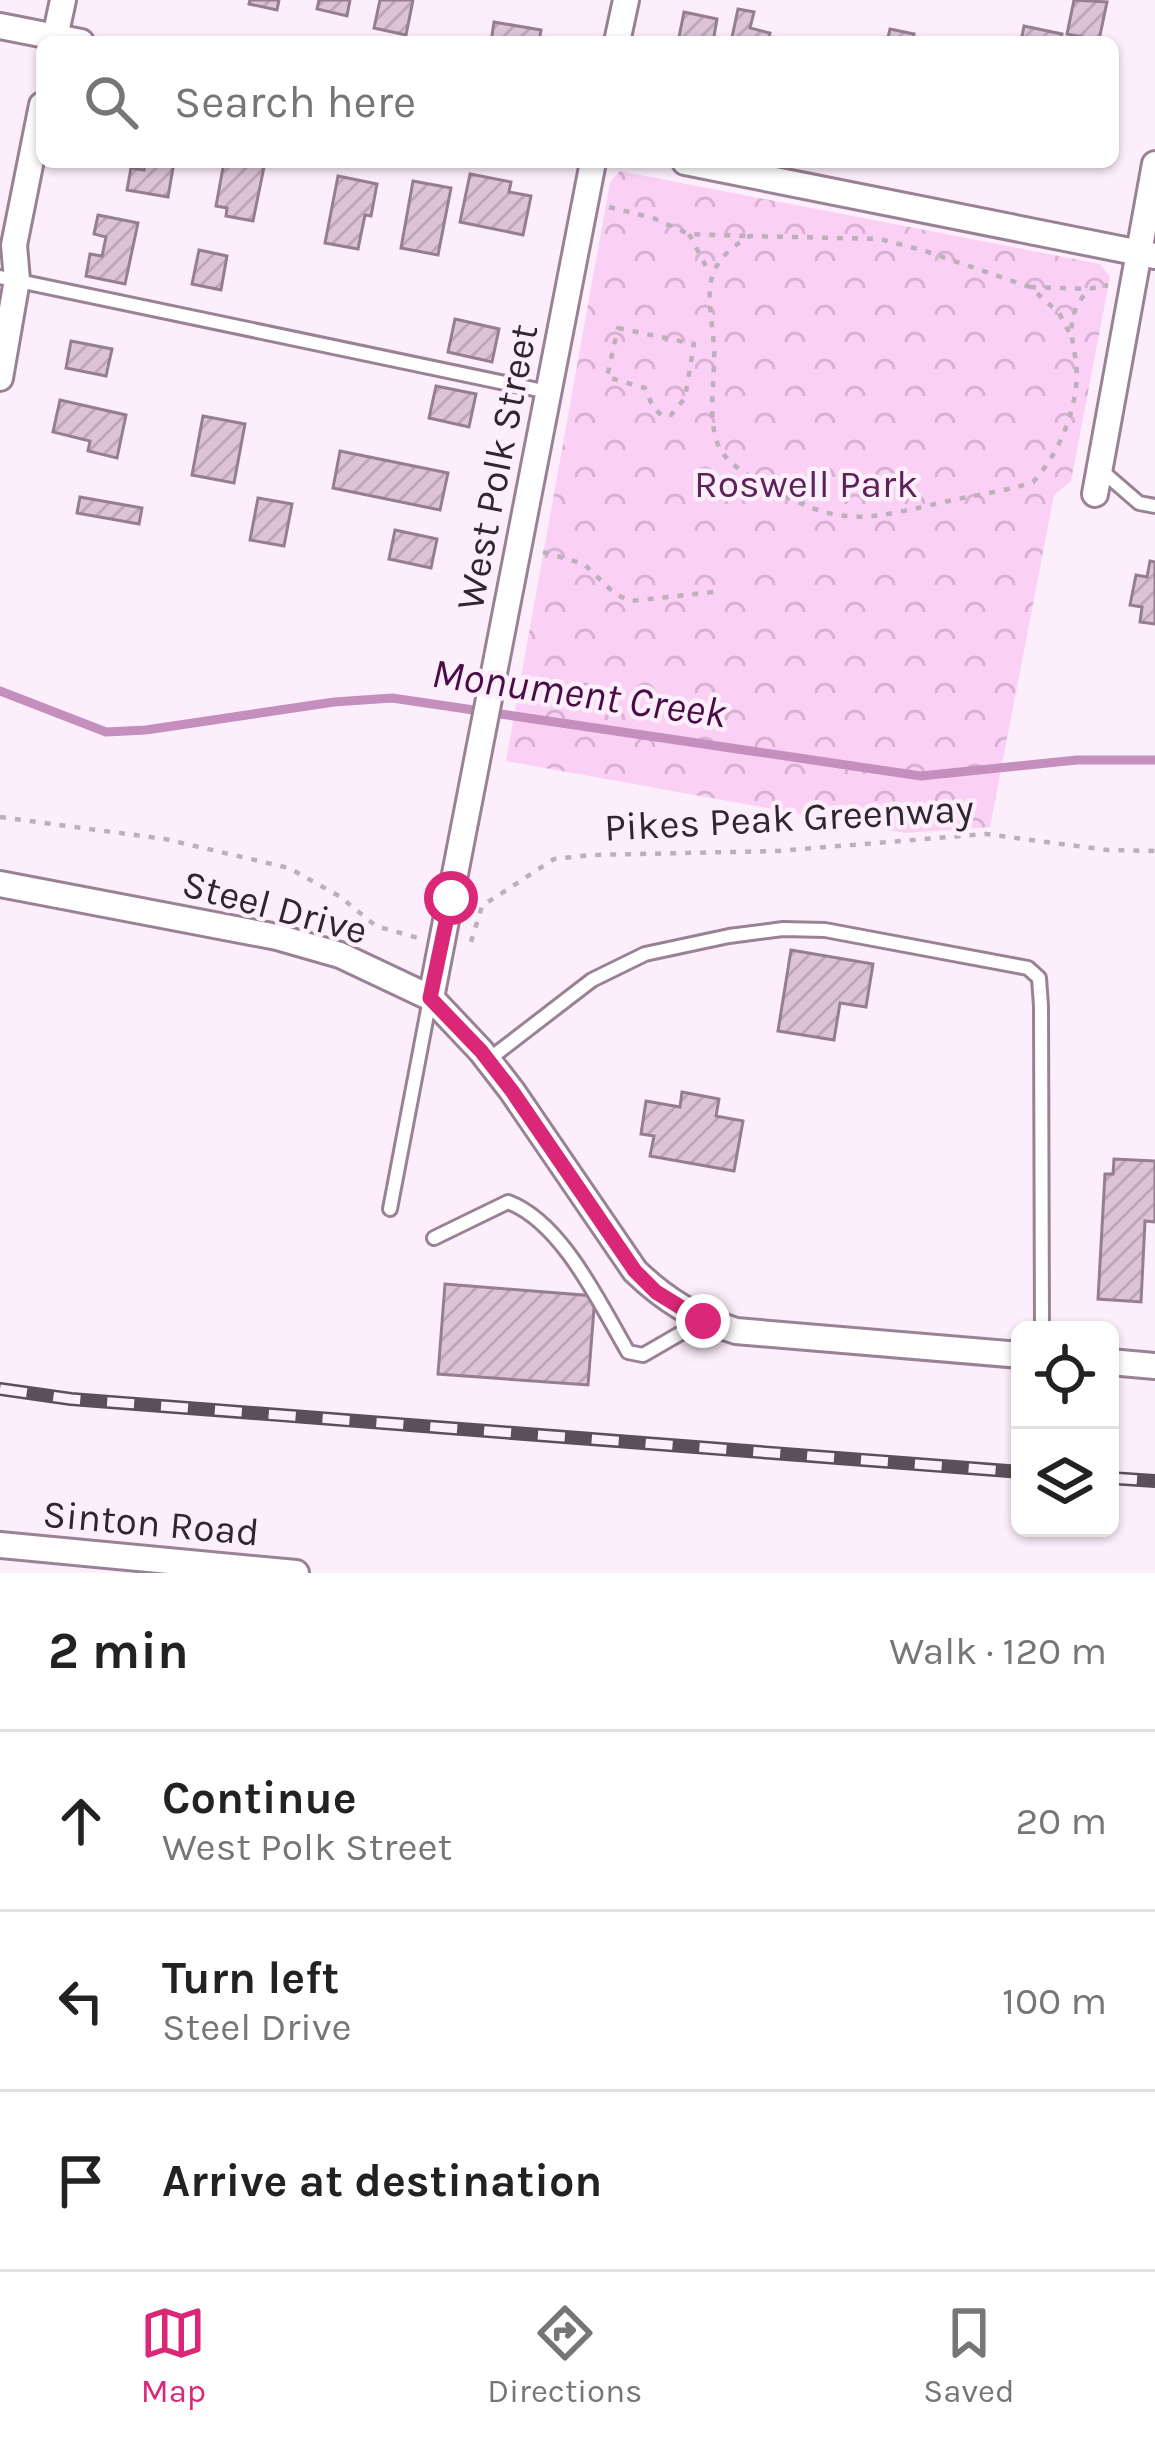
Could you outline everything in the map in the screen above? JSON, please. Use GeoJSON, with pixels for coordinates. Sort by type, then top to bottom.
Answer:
{"type":"FeatureCollection","features":[{"type":"Feature","properties":{"kind":"street"},"geometry":{"type":"LineString","coordinates":[[63,0],[63,36]]}},
{"type":"Feature","properties":{"kind":"street"},"geometry":{"type":"LineString","coordinates":[[618,36],[626,0]]}},
{"type":"Feature","properties":{"kind":"street"},"geometry":{"type":"LineString","coordinates":[[0,26],[45,36]]}},
{"type":"Feature","properties":{"kind":"street"},"geometry":{"type":"LineString","coordinates":[[0,378],[9,278],[36,135]]}},
{"type":"Feature","properties":{"kind":"street"},"geometry":{"type":"LineString","coordinates":[[1095,494],[1132,279],[1146,254],[1155,164]]}},
{"type":"Feature","properties":{"kind":"street","name":"West Polk Street"},"geometry":{"type":"LineString","coordinates":[[430,998],[592,168]]}},
{"type":"Feature","properties":{"kind":"street"},"geometry":{"type":"LineString","coordinates":[[715,168],[1146,254]]}},
{"type":"Feature","properties":{"kind":"street","name":"Steel Drive"},"geometry":{"type":"LineString","coordinates":[[0,884],[293,941],[340,955],[430,998],[488,1060],[635,1271],[656,1292],[703,1321],[736,1331],[1011,1354]]}},
{"type":"Feature","properties":{"kind":"street"},"geometry":{"type":"LineString","coordinates":[[1119,1363],[1155,1366]]}},
{"type":"Feature","properties":{"kind":"street","name":"Sinton Road"},"geometry":{"type":"LineString","coordinates":[[0,1544],[296,1573]]}},
{"type":"Feature","properties":{"kind":"lane"},"geometry":{"type":"LineString","coordinates":[[9,278],[548,392]]}},
{"type":"Feature","properties":{"kind":"lane"},"geometry":{"type":"LineString","coordinates":[[1099,468],[1139,503],[1155,506]]}},
{"type":"Feature","properties":{"kind":"lane"},"geometry":{"type":"LineString","coordinates":[[488,1060],[592,980],[645,954],[729,936],[783,929],[825,930],[1028,968],[1039,978],[1041,1006],[1042,1321]]}},
{"type":"Feature","properties":{"kind":"lane"},"geometry":{"type":"LineString","coordinates":[[390,1209],[430,998]]}},
{"type":"Feature","properties":{"kind":"lane"},"geometry":{"type":"LineString","coordinates":[[434,1238],[508,1202],[527,1210],[582,1272],[628,1352],[644,1355],[703,1321]]}},
{"type":"Feature","properties":{"kind":"path"},"geometry":{"type":"LineString","coordinates":[[586,201],[653,218],[689,234],[880,239],[1030,287],[1089,289],[1132,279]]}},
{"type":"Feature","properties":{"kind":"path"},"geometry":{"type":"LineString","coordinates":[[689,234],[710,274],[714,431],[720,450],[757,481],[833,516],[884,518],[1033,482],[1046,469],[1070,415],[1077,385],[1069,332],[1074,305],[1089,289]]}},
{"type":"Feature","properties":{"kind":"path"},"geometry":{"type":"LineString","coordinates":[[710,274],[733,246],[750,236]]}},
{"type":"Feature","properties":{"kind":"path"},"geometry":{"type":"LineString","coordinates":[[1030,287],[1069,332]]}},
{"type":"Feature","properties":{"kind":"path"},"geometry":{"type":"LineString","coordinates":[[618,328],[694,344],[686,398],[670,416],[662,416],[652,407],[645,388],[607,377],[618,328]]}},
{"type":"Feature","properties":{"kind":"path"},"geometry":{"type":"LineString","coordinates":[[519,544],[584,565],[615,594],[631,602],[714,592]]}},
{"type":"Feature","properties":{"kind":"path"},"geometry":{"type":"LineString","coordinates":[[0,817],[165,839],[289,868],[340,896],[376,926],[406,936]]}},
{"type":"Feature","properties":{"kind":"path","name":"Pikes Peak Greenway"},"geometry":{"type":"LineString","coordinates":[[470,948],[482,906],[554,859],[592,854],[778,851],[986,834],[1107,850],[1155,851]]}},
{"type":"Feature","properties":{"kind":"green space","name":"Roswell Park"},"geometry":{"type":"Polygon","coordinates":[[[620,171],[1100,264],[1110,277],[1071,481],[1054,495],[990,827],[905,833],[506,761],[610,182],[620,171]]]}},
{"type":"Feature","properties":{"kind":"building"},"geometry":{"type":"Polygon","coordinates":[[[250,0],[279,0],[277,10],[249,4],[250,0]]]}},
{"type":"Feature","properties":{"kind":"building"},"geometry":{"type":"Polygon","coordinates":[[[319,0],[350,0],[347,16],[317,9],[319,0]]]}},
{"type":"Feature","properties":{"kind":"building"},"geometry":{"type":"Polygon","coordinates":[[[380,0],[413,0],[406,35],[374,28],[380,0]]]}},
{"type":"Feature","properties":{"kind":"building"},"geometry":{"type":"Polygon","coordinates":[[[1074,0],[1107,2],[1100,36],[1067,34],[1074,0]]]}},
{"type":"Feature","properties":{"kind":"building"},"geometry":{"type":"Polygon","coordinates":[[[738,9],[754,12],[750,28],[770,33],[769,36],[732,36],[738,9]]]}},
{"type":"Feature","properties":{"kind":"building"},"geometry":{"type":"Polygon","coordinates":[[[684,12],[717,19],[714,36],[679,36],[684,12]]]}},
{"type":"Feature","properties":{"kind":"building"},"geometry":{"type":"Polygon","coordinates":[[[494,22],[541,30],[540,36],[492,36],[494,22]]]}},
{"type":"Feature","properties":{"kind":"building"},"geometry":{"type":"Polygon","coordinates":[[[1024,26],[1062,34],[1062,36],[1022,36],[1024,26]]]}},
{"type":"Feature","properties":{"kind":"building"},"geometry":{"type":"Polygon","coordinates":[[[890,29],[914,34],[914,36],[888,36],[890,29]]]}},
{"type":"Feature","properties":{"kind":"building"},"geometry":{"type":"Polygon","coordinates":[[[131,168],[173,168],[168,197],[127,190],[131,168]]]}},
{"type":"Feature","properties":{"kind":"building"},"geometry":{"type":"Polygon","coordinates":[[[223,168],[264,168],[253,221],[226,216],[227,208],[216,206],[223,168]]]}},
{"type":"Feature","properties":{"kind":"building"},"geometry":{"type":"Polygon","coordinates":[[[470,174],[511,182],[509,192],[531,196],[523,235],[460,222],[470,174]]]}},
{"type":"Feature","properties":{"kind":"building"},"geometry":{"type":"Polygon","coordinates":[[[338,176],[377,184],[358,249],[325,243],[338,176]]]}},
{"type":"Feature","properties":{"kind":"building"},"geometry":{"type":"Polygon","coordinates":[[[413,181],[451,188],[438,255],[401,248],[413,181]]]}},
{"type":"Feature","properties":{"kind":"building"},"geometry":{"type":"Polygon","coordinates":[[[98,215],[138,223],[125,284],[86,276],[90,254],[102,256],[106,237],[94,234],[98,215]]]}},
{"type":"Feature","properties":{"kind":"building"},"geometry":{"type":"Polygon","coordinates":[[[199,250],[227,256],[221,290],[192,284],[199,250]]]}},
{"type":"Feature","properties":{"kind":"building"},"geometry":{"type":"Polygon","coordinates":[[[455,319],[499,329],[492,362],[448,352],[455,319]]]}},
{"type":"Feature","properties":{"kind":"building"},"geometry":{"type":"Polygon","coordinates":[[[71,341],[112,349],[106,376],[66,368],[71,341]]]}},
{"type":"Feature","properties":{"kind":"building"},"geometry":{"type":"Polygon","coordinates":[[[436,386],[476,394],[469,427],[429,418],[436,386]]]}},
{"type":"Feature","properties":{"kind":"building"},"geometry":{"type":"Polygon","coordinates":[[[60,400],[126,415],[117,458],[88,451],[90,441],[53,432],[60,400]]]}},
{"type":"Feature","properties":{"kind":"building"},"geometry":{"type":"Polygon","coordinates":[[[203,416],[245,424],[234,483],[192,475],[203,416]]]}},
{"type":"Feature","properties":{"kind":"building"},"geometry":{"type":"Polygon","coordinates":[[[340,451],[448,473],[440,510],[333,488],[340,451]]]}},
{"type":"Feature","properties":{"kind":"building"},"geometry":{"type":"Polygon","coordinates":[[[80,497],[142,508],[139,524],[77,513],[80,497]]]}},
{"type":"Feature","properties":{"kind":"building"},"geometry":{"type":"Polygon","coordinates":[[[258,498],[292,504],[284,546],[250,540],[258,498]]]}},
{"type":"Feature","properties":{"kind":"building"},"geometry":{"type":"Polygon","coordinates":[[[395,530],[437,539],[431,568],[389,559],[395,530]]]}},
{"type":"Feature","properties":{"kind":"building"},"geometry":{"type":"Polygon","coordinates":[[[1150,561],[1155,562],[1155,624],[1140,622],[1142,607],[1130,605],[1136,575],[1147,577],[1150,561]]]}},
{"type":"Feature","properties":{"kind":"building"},"geometry":{"type":"Polygon","coordinates":[[[791,950],[873,964],[866,1007],[840,1003],[834,1040],[778,1031],[791,950]]]}},
{"type":"Feature","properties":{"kind":"building"},"geometry":{"type":"Polygon","coordinates":[[[682,1092],[719,1099],[716,1116],[743,1121],[734,1171],[650,1156],[654,1136],[641,1134],[646,1101],[680,1107],[682,1092]]]}},
{"type":"Feature","properties":{"kind":"building"},"geometry":{"type":"Polygon","coordinates":[[[1114,1159],[1155,1161],[1155,1222],[1145,1221],[1141,1302],[1098,1299],[1105,1174],[1113,1174],[1114,1159]]]}},
{"type":"Feature","properties":{"kind":"building"},"geometry":{"type":"Polygon","coordinates":[[[445,1284],[595,1296],[588,1385],[438,1374],[445,1284]]]}},
{"type":"Feature","properties":{"kind":"waterway","name":"Monument Creek"},"geometry":{"type":"LineString","coordinates":[[0,691],[106,732],[392,698],[921,776],[1077,760],[1155,760]]}},
{"type":"Feature","properties":{"kind":"railway"},"geometry":{"type":"LineString","coordinates":[[0,1389],[71,1399],[1011,1471]]}},
{"type":"Feature","properties":{"kind":"railway"},"geometry":{"type":"LineString","coordinates":[[1119,1479],[1155,1481]]}},
{"type":"Feature","properties":{"kind":"route"},"geometry":{"type":"LineString","coordinates":[[451,898],[430,998],[512,1091],[635,1271],[656,1292],[703,1321]]}}]}
